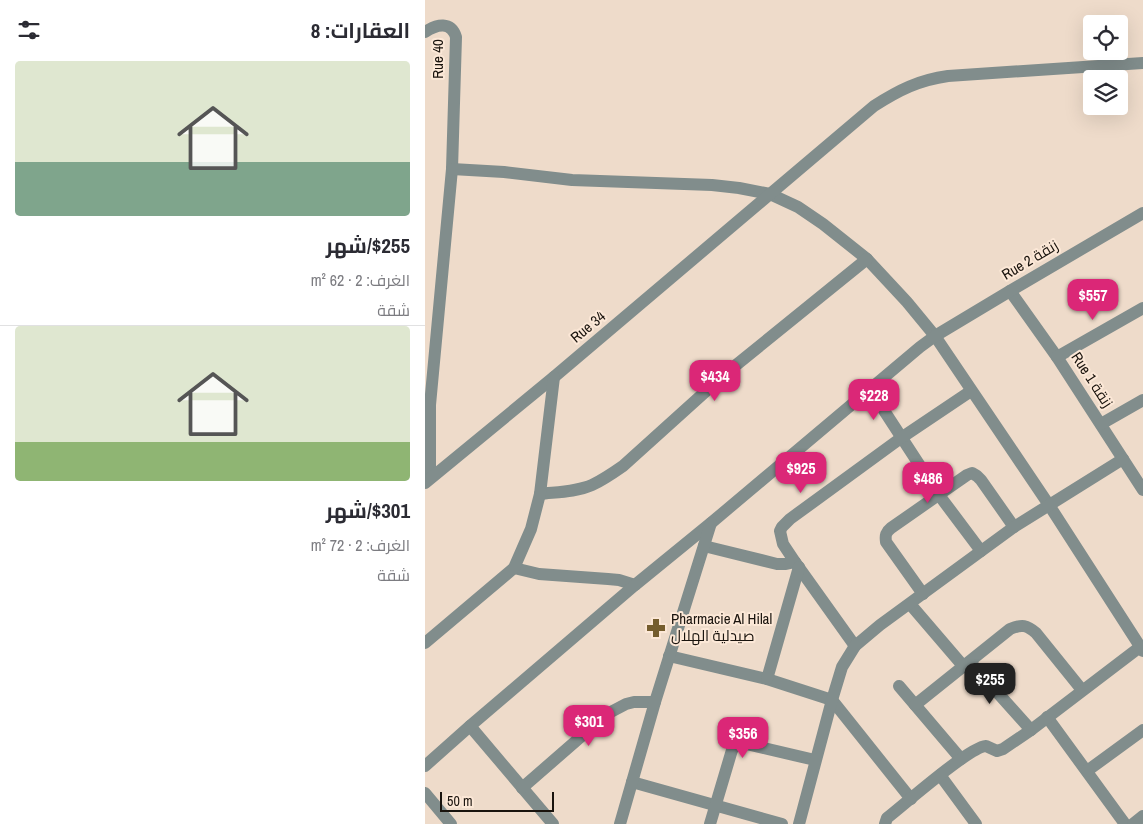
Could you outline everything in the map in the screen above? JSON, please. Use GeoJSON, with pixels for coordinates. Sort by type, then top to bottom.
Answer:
{"type":"FeatureCollection","features":[{"type":"Feature","properties":{"kind":"street","name":"Rue 40"},"geometry":{"type":"LineString","coordinates":[[425,32],[434,27],[447,26],[453,28],[456,37],[452,169],[430,405],[427,480]]}},
{"type":"Feature","properties":{"kind":"street","name":"Rue 34"},"geometry":{"type":"LineString","coordinates":[[427,480],[554,377],[874,106],[893,94],[932,78],[948,76],[1143,63]]}},
{"type":"Feature","properties":{"kind":"street"},"geometry":{"type":"LineString","coordinates":[[452,169],[505,172],[572,180],[739,188],[770,194],[798,207],[867,259],[907,302],[935,336],[1049,505],[1142,649],[1082,690],[1031,730],[1001,750],[997,751],[982,746],[961,759],[887,818],[885,824]]}},
{"type":"Feature","properties":{"kind":"street","name":"Rue 2 زنقة"},"geometry":{"type":"LineString","coordinates":[[425,766],[635,585],[920,347],[935,336],[1143,213]]}},
{"type":"Feature","properties":{"kind":"street"},"geometry":{"type":"LineString","coordinates":[[540,494],[579,489],[608,477],[623,466],[725,374],[867,259]]}},
{"type":"Feature","properties":{"kind":"street","name":"Rue 1 زنقة"},"geometry":{"type":"LineString","coordinates":[[1010,291],[1057,357],[1143,490]]}},
{"type":"Feature","properties":{"kind":"street"},"geometry":{"type":"LineString","coordinates":[[1057,357],[1143,308]]}},
{"type":"Feature","properties":{"kind":"street"},"geometry":{"type":"LineString","coordinates":[[425,643],[514,568],[531,529],[540,494],[554,377]]}},
{"type":"Feature","properties":{"kind":"street"},"geometry":{"type":"LineString","coordinates":[[870,389],[939,495],[981,551]]}},
{"type":"Feature","properties":{"kind":"street"},"geometry":{"type":"LineString","coordinates":[[855,646],[781,538],[780,531],[782,526],[901,438],[971,391]]}},
{"type":"Feature","properties":{"kind":"street"},"geometry":{"type":"LineString","coordinates":[[1101,424],[1143,400]]}},
{"type":"Feature","properties":{"kind":"street"},"geometry":{"type":"LineString","coordinates":[[799,824],[842,667],[855,646],[880,624],[1015,527],[1123,459]]}},
{"type":"Feature","properties":{"kind":"street"},"geometry":{"type":"LineString","coordinates":[[923,594],[886,542],[885,536],[891,528],[969,474],[975,474],[981,480],[1015,527]]}},
{"type":"Feature","properties":{"kind":"street"},"geometry":{"type":"LineString","coordinates":[[620,824],[655,702],[711,523]]}},
{"type":"Feature","properties":{"kind":"street"},"geometry":{"type":"LineString","coordinates":[[704,546],[777,564],[797,564]]}},
{"type":"Feature","properties":{"kind":"street"},"geometry":{"type":"LineString","coordinates":[[767,679],[797,564]]}},
{"type":"Feature","properties":{"kind":"street"},"geometry":{"type":"LineString","coordinates":[[514,568],[539,574],[613,579],[635,585]]}},
{"type":"Feature","properties":{"kind":"street"},"geometry":{"type":"LineString","coordinates":[[910,604],[1031,730]]}},
{"type":"Feature","properties":{"kind":"street"},"geometry":{"type":"LineString","coordinates":[[915,705],[1010,629],[1024,626],[1036,633],[1082,690]]}},
{"type":"Feature","properties":{"kind":"street"},"geometry":{"type":"LineString","coordinates":[[669,656],[767,679],[832,700],[911,799]]}},
{"type":"Feature","properties":{"kind":"street"},"geometry":{"type":"LineString","coordinates":[[899,686],[961,759]]}},
{"type":"Feature","properties":{"kind":"street"},"geometry":{"type":"LineString","coordinates":[[522,788],[607,714],[634,702],[655,702]]}},
{"type":"Feature","properties":{"kind":"street"},"geometry":{"type":"LineString","coordinates":[[1047,717],[1125,824]]}},
{"type":"Feature","properties":{"kind":"street"},"geometry":{"type":"LineString","coordinates":[[470,726],[553,824]]}},
{"type":"Feature","properties":{"kind":"street"},"geometry":{"type":"LineString","coordinates":[[1087,771],[1143,730]]}},
{"type":"Feature","properties":{"kind":"street"},"geometry":{"type":"LineString","coordinates":[[711,824],[734,746],[741,743],[815,760]]}},
{"type":"Feature","properties":{"kind":"street"},"geometry":{"type":"LineString","coordinates":[[940,775],[976,824]]}},
{"type":"Feature","properties":{"kind":"street"},"geometry":{"type":"LineString","coordinates":[[632,782],[782,824]]}},
{"type":"Feature","properties":{"kind":"street"},"geometry":{"type":"LineString","coordinates":[[425,793],[451,824]]}},
{"type":"Feature","properties":{"kind":"street"},"geometry":{"type":"LineString","coordinates":[[1133,824],[1143,816]]}},
{"type":"Feature","properties":{"kind":"place","name":"Pharmacie Al Hilal صيدلية الهلال"},"geometry":{"type":"Point","coordinates":[656,628]}}]}
